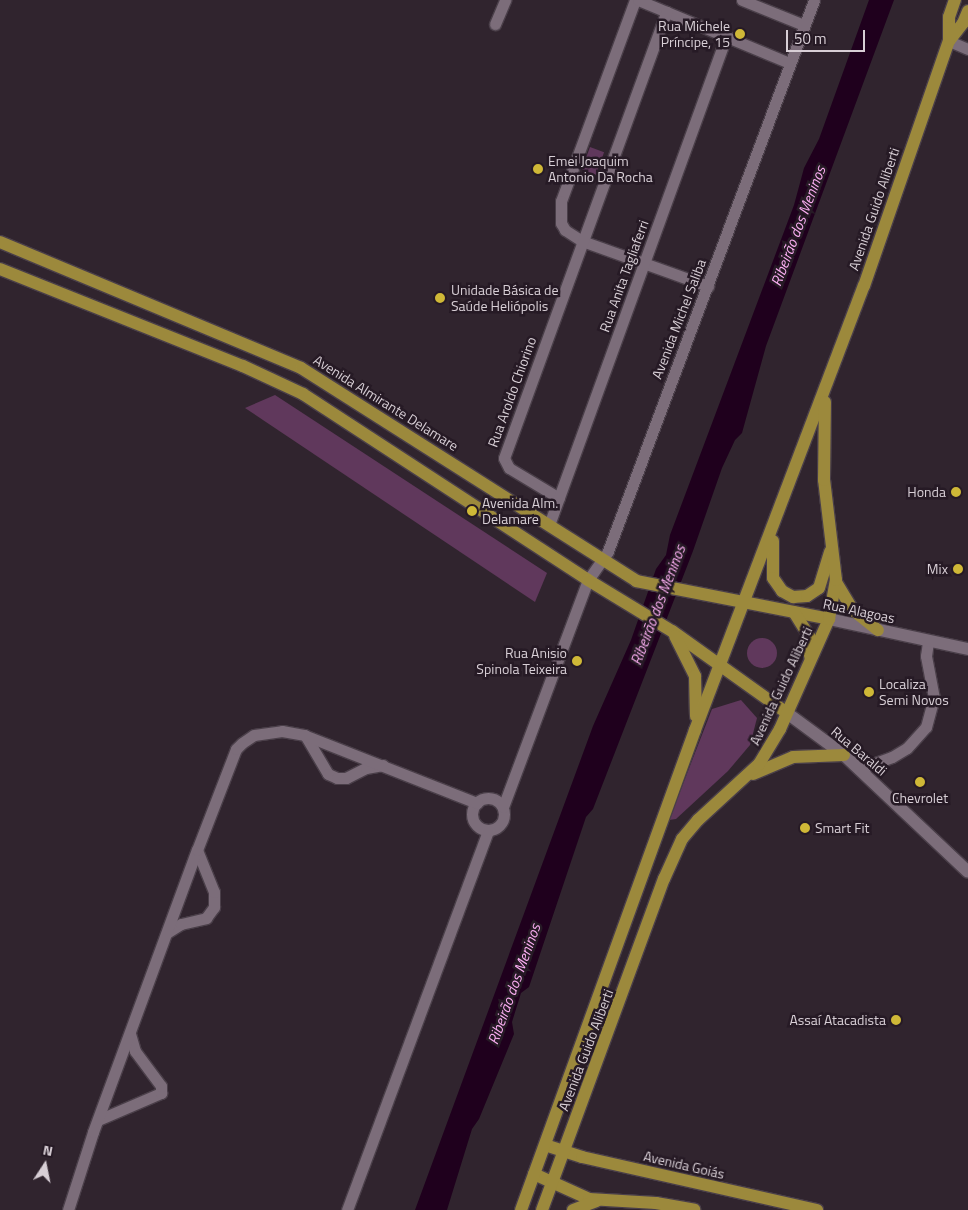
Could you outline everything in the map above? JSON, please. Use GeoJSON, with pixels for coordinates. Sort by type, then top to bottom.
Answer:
{"type":"FeatureCollection","features":[{"type":"Feature","properties":{"kind":"main road","name":"Avenida Guido Aliberti"},"geometry":{"type":"LineString","coordinates":[[521,1210],[695,730],[776,524],[826,387],[948,41],[948,17],[955,0]]}},
{"type":"Feature","properties":{"kind":"main road","name":"Avenida Guido Aliberti"},"geometry":{"type":"LineString","coordinates":[[948,41],[963,23],[968,10]]}},
{"type":"Feature","properties":{"kind":"main road","name":"Avenida Almirante Delamare"},"geometry":{"type":"LineString","coordinates":[[0,242],[301,368],[636,581],[744,603]]}},
{"type":"Feature","properties":{"kind":"main road"},"geometry":{"type":"LineString","coordinates":[[0,269],[262,375],[337,414],[588,580],[671,631],[720,665]]}},
{"type":"Feature","properties":{"kind":"main road"},"geometry":{"type":"LineString","coordinates":[[262,375],[261,367],[269,364],[335,398],[360,404]]}},
{"type":"Feature","properties":{"kind":"main road","name":"Avenida Guido Aliberti"},"geometry":{"type":"LineString","coordinates":[[542,1210],[664,879],[682,840],[698,820],[751,775],[768,751],[829,619],[836,580],[824,480],[826,387]]}},
{"type":"Feature","properties":{"kind":"main road"},"geometry":{"type":"LineString","coordinates":[[776,524],[771,572],[778,587],[790,596],[807,596],[819,588],[832,541]]}},
{"type":"Feature","properties":{"kind":"main road"},"geometry":{"type":"LineString","coordinates":[[836,580],[850,607],[878,630]]}},
{"type":"Feature","properties":{"kind":"main road","name":"Rua Alagoas"},"geometry":{"type":"LineString","coordinates":[[744,603],[829,619]]}},
{"type":"Feature","properties":{"kind":"main road"},"geometry":{"type":"LineString","coordinates":[[794,612],[809,636],[810,663]]}},
{"type":"Feature","properties":{"kind":"main road"},"geometry":{"type":"LineString","coordinates":[[671,631],[695,676],[697,696],[695,730]]}},
{"type":"Feature","properties":{"kind":"main road","name":"Rua Baraldi"},"geometry":{"type":"LineString","coordinates":[[720,665],[787,713]]}},
{"type":"Feature","properties":{"kind":"main road"},"geometry":{"type":"LineString","coordinates":[[751,775],[793,757],[844,755]]}},
{"type":"Feature","properties":{"kind":"main road","name":"Avenida Goiás"},"geometry":{"type":"LineString","coordinates":[[546,1145],[564,1151],[817,1210]]}},
{"type":"Feature","properties":{"kind":"main road"},"geometry":{"type":"LineString","coordinates":[[534,1174],[552,1184],[597,1200],[656,1203],[694,1210]]}},
{"type":"Feature","properties":{"kind":"main road"},"geometry":{"type":"LineString","coordinates":[[573,1210],[597,1200]]}},
{"type":"Feature","properties":{"kind":"street"},"geometry":{"type":"LineString","coordinates":[[495,24],[504,0]]}},
{"type":"Feature","properties":{"kind":"street"},"geometry":{"type":"LineString","coordinates":[[708,286],[582,241],[565,230],[561,223],[562,201],[637,0],[789,63]]}},
{"type":"Feature","properties":{"kind":"street"},"geometry":{"type":"LineString","coordinates":[[742,0],[804,25]]}},
{"type":"Feature","properties":{"kind":"street","name":"Avenida Michel Saliba"},"geometry":{"type":"LineString","coordinates":[[503,807],[588,580],[604,560],[814,0]]}},
{"type":"Feature","properties":{"kind":"street","name":"Rua Aroldo Chiorino"},"geometry":{"type":"LineString","coordinates":[[559,498],[509,468],[504,458],[666,12]]}},
{"type":"Feature","properties":{"kind":"street","name":"Rua Anita Tagliaferri"},"geometry":{"type":"LineString","coordinates":[[549,525],[726,37]]}},
{"type":"Feature","properties":{"kind":"street"},"geometry":{"type":"LineString","coordinates":[[948,41],[968,49]]}},
{"type":"Feature","properties":{"kind":"street","name":"Rua Alagoas"},"geometry":{"type":"LineString","coordinates":[[829,619],[968,649]]}},
{"type":"Feature","properties":{"kind":"street"},"geometry":{"type":"LineString","coordinates":[[859,769],[892,757],[907,748],[926,727],[934,698],[926,652],[928,641]]}},
{"type":"Feature","properties":{"kind":"street","name":"Rua Baraldi"},"geometry":{"type":"LineString","coordinates":[[787,713],[844,755],[968,872]]}},
{"type":"Feature","properties":{"kind":"street"},"geometry":{"type":"LineString","coordinates":[[68,1210],[69,1199],[236,749],[254,735],[282,731],[305,735],[385,765],[477,803],[491,799],[503,807],[502,823],[488,830],[347,1210]]}},
{"type":"Feature","properties":{"kind":"street"},"geometry":{"type":"LineString","coordinates":[[305,735],[328,774],[338,778],[385,765]]}},
{"type":"Feature","properties":{"kind":"street"},"geometry":{"type":"LineString","coordinates":[[477,803],[473,813],[475,823],[488,830]]}},
{"type":"Feature","properties":{"kind":"street"},"geometry":{"type":"LineString","coordinates":[[168,932],[181,924],[206,918],[214,907],[214,892],[197,850]]}},
{"type":"Feature","properties":{"kind":"street"},"geometry":{"type":"LineString","coordinates":[[98,1120],[161,1093],[160,1086],[134,1051],[130,1034]]}},
{"type":"Feature","properties":{"kind":"shaded area"},"geometry":{"type":"Polygon","coordinates":[[[590,147],[604,152],[596,175],[582,170],[590,147]]]}},
{"type":"Feature","properties":{"kind":"shaded area"},"geometry":{"type":"Polygon","coordinates":[[[275,395],[547,573],[535,602],[245,408],[275,395]]]}},
{"type":"Feature","properties":{"kind":"shaded area"},"geometry":{"type":"Polygon","coordinates":[[[762,638],[773,642],[777,653],[773,664],[762,668],[751,664],[747,653],[751,642],[762,638]]]}},
{"type":"Feature","properties":{"kind":"shaded area"},"geometry":{"type":"Polygon","coordinates":[[[741,700],[757,718],[750,745],[728,771],[676,819],[669,820],[712,709],[741,700]]]}},
{"type":"Feature","properties":{"kind":"water","name":"Ribeirão dos Meninos"},"geometry":{"type":"Polygon","coordinates":[[[869,0],[894,0],[766,346],[742,433],[735,440],[722,468],[693,551],[593,809],[586,817],[529,987],[521,993],[512,1022],[514,1034],[479,1119],[472,1129],[447,1210],[415,1210],[593,726],[631,640],[656,569],[666,555],[670,535],[794,205],[804,168],[819,139],[869,0]]]}},
{"type":"Feature","properties":{"kind":"place","name":"Rua Michele Príncipe, 15"},"geometry":{"type":"Point","coordinates":[740,34]}},
{"type":"Feature","properties":{"kind":"place","name":"Emei Joaquim Antonio Da Rocha"},"geometry":{"type":"Point","coordinates":[538,169]}},
{"type":"Feature","properties":{"kind":"place","name":"Unidade Básica de Saúde Heliópolis"},"geometry":{"type":"Point","coordinates":[440,298]}},
{"type":"Feature","properties":{"kind":"place","name":"Honda"},"geometry":{"type":"Point","coordinates":[956,492]}},
{"type":"Feature","properties":{"kind":"place","name":"Avenida Alm. Delamare"},"geometry":{"type":"Point","coordinates":[472,511]}},
{"type":"Feature","properties":{"kind":"place","name":"Mix"},"geometry":{"type":"Point","coordinates":[958,569]}},
{"type":"Feature","properties":{"kind":"place","name":"Rua Anisio Spinola Teixeira"},"geometry":{"type":"Point","coordinates":[577,661]}},
{"type":"Feature","properties":{"kind":"place","name":"Localiza Semi Novos"},"geometry":{"type":"Point","coordinates":[869,692]}},
{"type":"Feature","properties":{"kind":"place","name":"Chevrolet"},"geometry":{"type":"Point","coordinates":[920,782]}},
{"type":"Feature","properties":{"kind":"place","name":"Smart Fit"},"geometry":{"type":"Point","coordinates":[805,828]}},
{"type":"Feature","properties":{"kind":"place","name":"Assaí Atacadista"},"geometry":{"type":"Point","coordinates":[896,1020]}}]}
